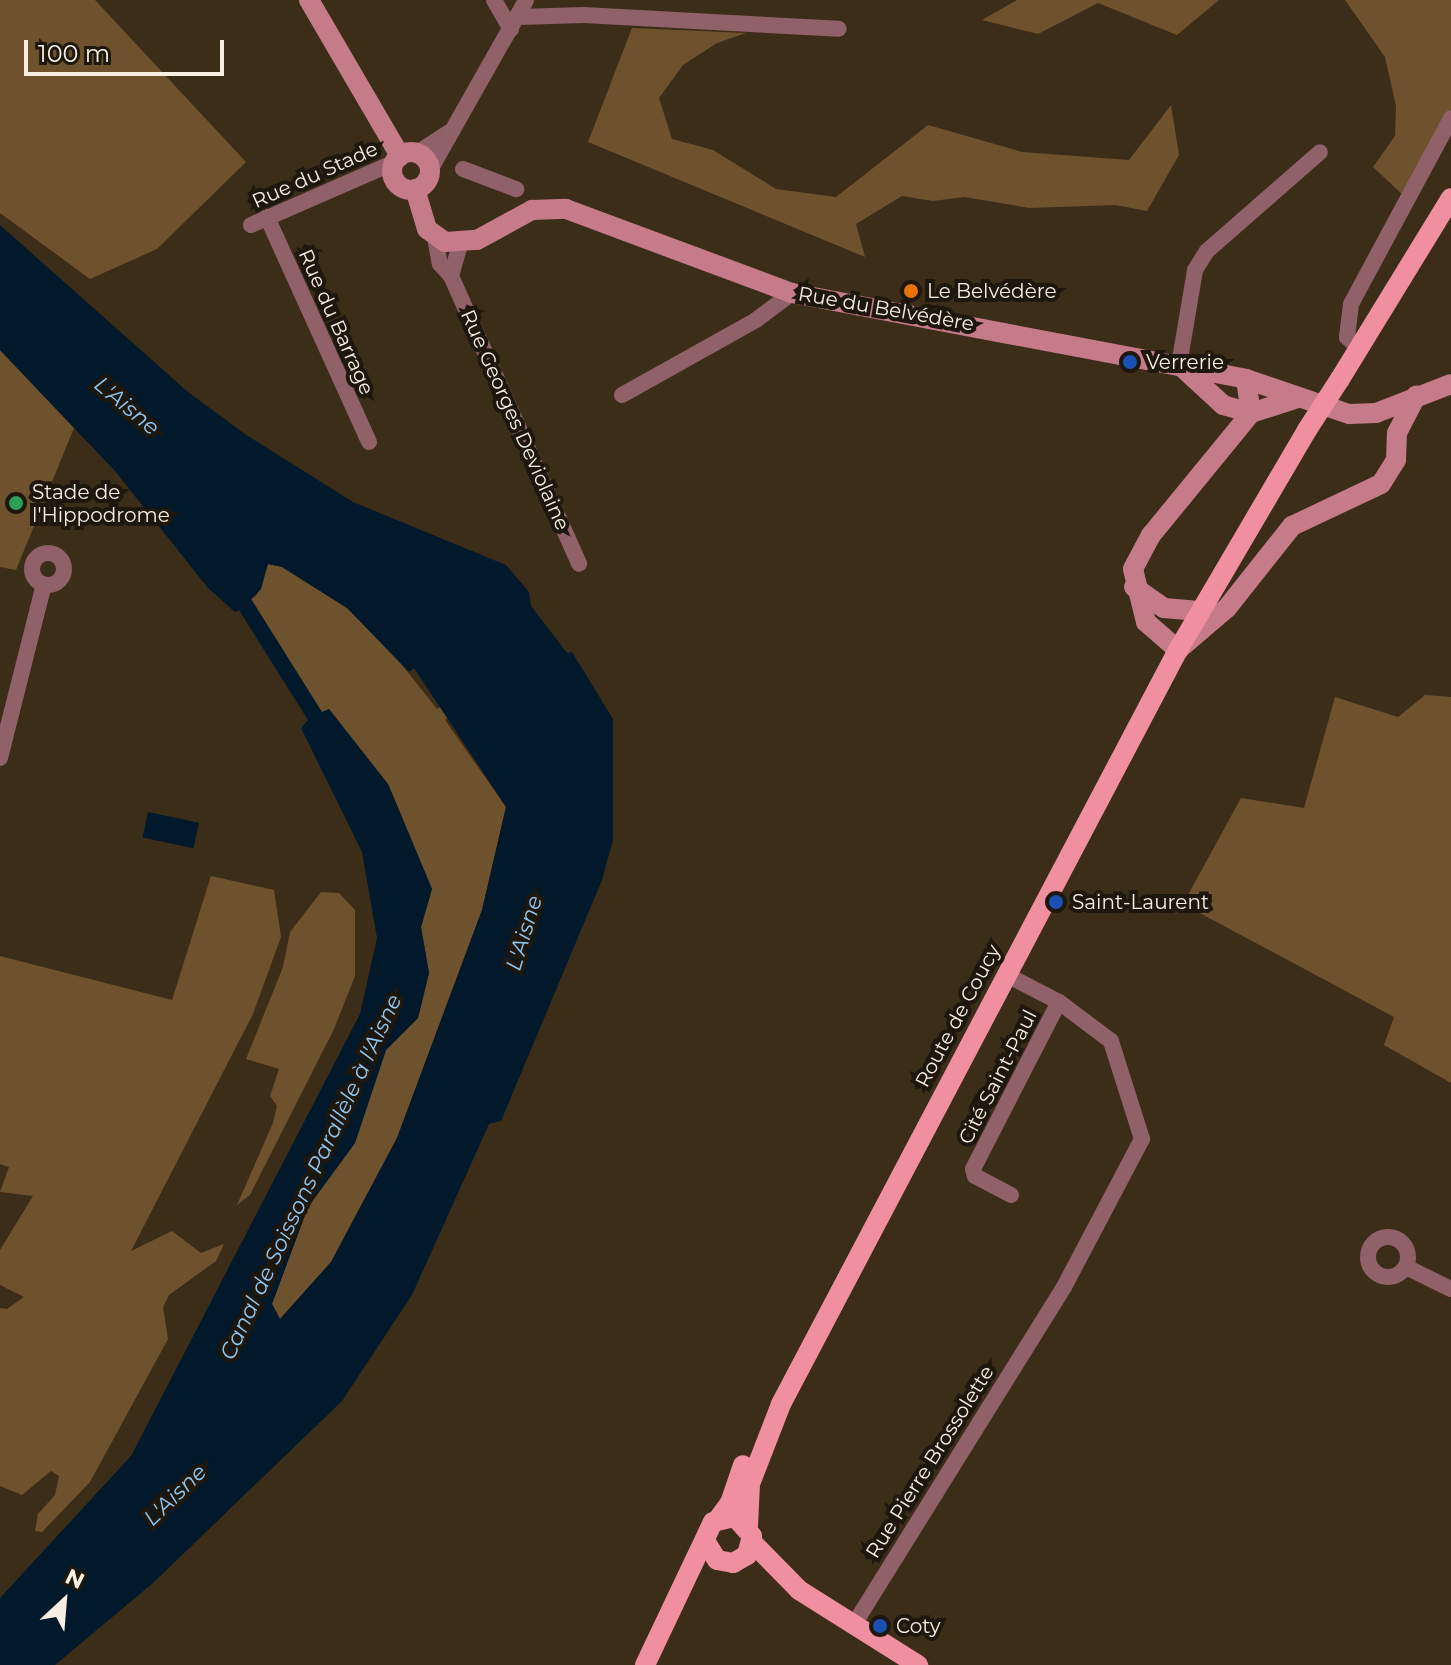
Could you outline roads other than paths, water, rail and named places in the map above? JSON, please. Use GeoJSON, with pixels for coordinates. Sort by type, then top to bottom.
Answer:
{"type":"FeatureCollection","features":[{"type":"Feature","properties":{"kind":"main road"},"geometry":{"type":"LineString","coordinates":[[309,0],[410,160],[424,184],[415,189],[396,182],[410,160]]}},
{"type":"Feature","properties":{"kind":"main road","name":"Rue Georges Deviolaine"},"geometry":{"type":"LineString","coordinates":[[415,189],[427,229],[435,237]]}},
{"type":"Feature","properties":{"kind":"main road","name":"Route de Coucy"},"geometry":{"type":"LineString","coordinates":[[659,1638],[705,1541],[730,1503],[747,1454],[781,1404],[1199,611],[1451,198]]}},
{"type":"Feature","properties":{"kind":"main road","name":"Rue du Belvédère"},"geometry":{"type":"LineString","coordinates":[[460,244],[532,210],[566,209],[792,293],[1179,365],[1246,379],[1324,408],[1376,413]]}},
{"type":"Feature","properties":{"kind":"main road"},"geometry":{"type":"LineString","coordinates":[[435,237],[460,244]]}},
{"type":"Feature","properties":{"kind":"main road"},"geometry":{"type":"LineString","coordinates":[[1179,365],[1223,405],[1251,413],[1295,399]]}},
{"type":"Feature","properties":{"kind":"main road"},"geometry":{"type":"LineString","coordinates":[[1218,457],[1223,405],[1246,379]]}},
{"type":"Feature","properties":{"kind":"main road"},"geometry":{"type":"LineString","coordinates":[[1246,379],[1251,413],[1137,554],[1134,587],[1146,622],[1178,650],[1227,608],[1292,526],[1381,484],[1396,460],[1397,433],[1416,396]]}},
{"type":"Feature","properties":{"kind":"main road"},"geometry":{"type":"LineString","coordinates":[[1397,433],[1376,413],[1451,384]]}},
{"type":"Feature","properties":{"kind":"main road"},"geometry":{"type":"LineString","coordinates":[[1134,587],[1164,608],[1199,611]]}},
{"type":"Feature","properties":{"kind":"main road","name":"Route de Coucy"},"geometry":{"type":"LineString","coordinates":[[741,1548],[750,1484],[781,1404]]}},
{"type":"Feature","properties":{"kind":"main road"},"geometry":{"type":"LineString","coordinates":[[719,1518],[735,1517],[741,1548],[853,1626],[918,1665]]}},
{"type":"Feature","properties":{"kind":"main road"},"geometry":{"type":"LineString","coordinates":[[705,1541],[711,1555],[741,1548]]}},
{"type":"Feature","properties":{"kind":"main road"},"geometry":{"type":"LineString","coordinates":[[645,1665],[659,1638],[695,1585],[741,1548]]}},
{"type":"Feature","properties":{"kind":"street"},"geometry":{"type":"LineString","coordinates":[[494,0],[514,23]]}},
{"type":"Feature","properties":{"kind":"street"},"geometry":{"type":"LineString","coordinates":[[410,160],[449,132],[526,0]]}},
{"type":"Feature","properties":{"kind":"street"},"geometry":{"type":"LineString","coordinates":[[514,23],[584,15],[839,29]]}},
{"type":"Feature","properties":{"kind":"street"},"geometry":{"type":"LineString","coordinates":[[1358,347],[1347,337],[1351,304],[1451,118]]}},
{"type":"Feature","properties":{"kind":"street"},"geometry":{"type":"LineString","coordinates":[[1179,365],[1195,270],[1207,251],[1320,152]]}},
{"type":"Feature","properties":{"kind":"street","name":"Rue du Stade"},"geometry":{"type":"LineString","coordinates":[[251,225],[410,160]]}},
{"type":"Feature","properties":{"kind":"street"},"geometry":{"type":"LineString","coordinates":[[463,169],[516,189]]}},
{"type":"Feature","properties":{"kind":"street","name":"Rue du Barrage"},"geometry":{"type":"LineString","coordinates":[[267,217],[369,442]]}},
{"type":"Feature","properties":{"kind":"street","name":"Rue Georges Deviolaine"},"geometry":{"type":"LineString","coordinates":[[435,237],[440,264],[451,276],[579,564]]}},
{"type":"Feature","properties":{"kind":"street"},"geometry":{"type":"LineString","coordinates":[[451,276],[460,244]]}},
{"type":"Feature","properties":{"kind":"street"},"geometry":{"type":"LineString","coordinates":[[622,395],[756,320],[792,293]]}},
{"type":"Feature","properties":{"kind":"street"},"geometry":{"type":"LineString","coordinates":[[0,758],[44,584]]}},
{"type":"Feature","properties":{"kind":"street"},"geometry":{"type":"LineString","coordinates":[[1007,975],[1059,1002]]}},
{"type":"Feature","properties":{"kind":"street","name":"Rue Pierre Brossolette"},"geometry":{"type":"LineString","coordinates":[[853,1626],[1042,1321],[1142,1139],[1111,1041],[1059,1002]]}},
{"type":"Feature","properties":{"kind":"street","name":"Cité Saint-Paul"},"geometry":{"type":"LineString","coordinates":[[1011,1195],[975,1176],[973,1169],[1059,1002]]}},
{"type":"Feature","properties":{"kind":"street"},"geometry":{"type":"LineString","coordinates":[[1406,1267],[1451,1289]]}},
{"type":"Feature","properties":{"kind":"water"},"geometry":{"type":"Polygon","coordinates":[[[0,225],[188,392],[245,434],[353,502],[506,565],[529,592],[531,606],[567,653],[572,652],[613,719],[613,840],[602,880],[501,1121],[489,1124],[412,1295],[342,1401],[153,1583],[55,1665],[0,1665],[0,1598],[131,1456],[360,1014],[377,938],[362,852],[301,728],[308,720],[239,610],[235,612],[208,588],[115,471],[0,350],[0,225]],[[268,564],[261,589],[251,599],[322,712],[329,709],[388,784],[432,889],[421,927],[429,973],[418,1018],[386,1050],[355,1143],[308,1207],[272,1304],[280,1319],[331,1262],[397,1138],[482,910],[506,807],[414,668],[409,672],[347,608],[282,567],[268,564]]]}},
{"type":"Feature","properties":{"kind":"water"},"geometry":{"type":"Polygon","coordinates":[[[148,812],[199,823],[193,848],[143,837],[148,812]]]}},
{"type":"Feature","properties":{"kind":"place","name":"Le Belvédère"},"geometry":{"type":"Point","coordinates":[911,291]}},
{"type":"Feature","properties":{"kind":"place","name":"Verrerie"},"geometry":{"type":"Point","coordinates":[1130,362]}},
{"type":"Feature","properties":{"kind":"place","name":"Stade de l'Hippodrome"},"geometry":{"type":"Point","coordinates":[16,503]}},
{"type":"Feature","properties":{"kind":"place","name":"Saint-Laurent"},"geometry":{"type":"Point","coordinates":[1056,902]}},
{"type":"Feature","properties":{"kind":"place","name":"Coty"},"geometry":{"type":"Point","coordinates":[880,1626]}},
{"type":"Feature","properties":{"kind":"water label","name":"L'Aisne"},"geometry":{"type":"Point","coordinates":[127,406]}},
{"type":"Feature","properties":{"kind":"water label","name":"L'Aisne"},"geometry":{"type":"Point","coordinates":[524,933]}},
{"type":"Feature","properties":{"kind":"water label","name":"Canal de Soissons Parallèle à l'Aisne"},"geometry":{"type":"Point","coordinates":[311,1177]}},
{"type":"Feature","properties":{"kind":"water label","name":"L'Aisne"},"geometry":{"type":"Point","coordinates":[175,1495]}}]}
